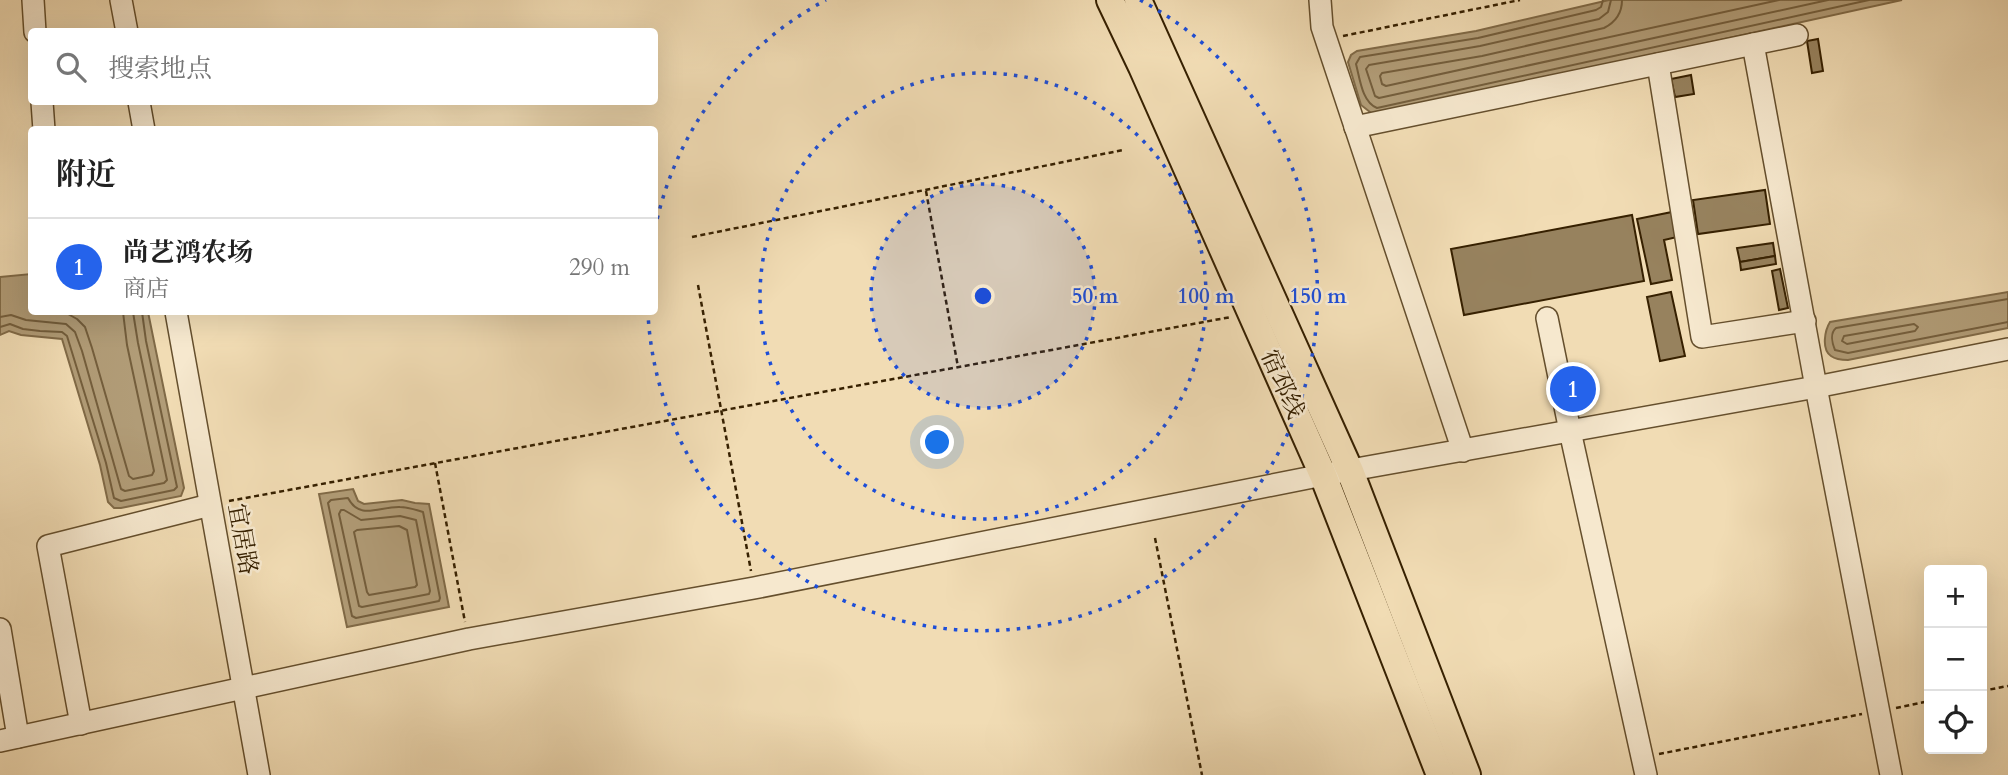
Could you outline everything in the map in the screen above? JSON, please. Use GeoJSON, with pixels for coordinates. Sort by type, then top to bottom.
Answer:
{"type":"FeatureCollection","features":[{"type":"Feature","properties":{"kind":"main road","name":"宿邳线"},"geometry":{"type":"LineString","coordinates":[[1110,0],[1323,475],[1440,775]]}},
{"type":"Feature","properties":{"kind":"main road","name":"宿邳线"},"geometry":{"type":"LineString","coordinates":[[1138,0],[1350,471],[1467,775]]}},
{"type":"Feature","properties":{"kind":"street"},"geometry":{"type":"LineString","coordinates":[[33,0],[36,28]]}},
{"type":"Feature","properties":{"kind":"street"},"geometry":{"type":"LineString","coordinates":[[121,0],[126,28]]}},
{"type":"Feature","properties":{"kind":"street"},"geometry":{"type":"LineString","coordinates":[[1320,0],[1326,40],[1463,451]]}},
{"type":"Feature","properties":{"kind":"street"},"geometry":{"type":"LineString","coordinates":[[1355,127],[1797,35]]}},
{"type":"Feature","properties":{"kind":"street"},"geometry":{"type":"LineString","coordinates":[[1753,44],[1891,775]]}},
{"type":"Feature","properties":{"kind":"street"},"geometry":{"type":"LineString","coordinates":[[1658,64],[1702,337],[1805,321]]}},
{"type":"Feature","properties":{"kind":"street"},"geometry":{"type":"LineString","coordinates":[[42,105],[44,126]]}},
{"type":"Feature","properties":{"kind":"street"},"geometry":{"type":"LineString","coordinates":[[140,105],[143,126]]}},
{"type":"Feature","properties":{"kind":"street","name":"宜居路"},"geometry":{"type":"LineString","coordinates":[[177,315],[259,775]]}},
{"type":"Feature","properties":{"kind":"street"},"geometry":{"type":"LineString","coordinates":[[1547,318],[1646,775]]}},
{"type":"Feature","properties":{"kind":"street"},"geometry":{"type":"LineString","coordinates":[[0,629],[9,739],[469,639],[754,588],[1323,475],[1816,387],[2008,349]]}},
{"type":"Feature","properties":{"kind":"street"},"geometry":{"type":"LineString","coordinates":[[81,724],[48,547],[210,505]]}},
{"type":"Feature","properties":{"kind":"path"},"geometry":{"type":"LineString","coordinates":[[1326,40],[1520,0]]}},
{"type":"Feature","properties":{"kind":"path"},"geometry":{"type":"LineString","coordinates":[[692,237],[1123,150]]}},
{"type":"Feature","properties":{"kind":"path"},"geometry":{"type":"LineString","coordinates":[[926,190],[958,367]]}},
{"type":"Feature","properties":{"kind":"path"},"geometry":{"type":"LineString","coordinates":[[698,285],[754,588]]}},
{"type":"Feature","properties":{"kind":"path"},"geometry":{"type":"LineString","coordinates":[[210,505],[1251,313]]}},
{"type":"Feature","properties":{"kind":"path"},"geometry":{"type":"LineString","coordinates":[[435,463],[469,639]]}},
{"type":"Feature","properties":{"kind":"path"},"geometry":{"type":"LineString","coordinates":[[1155,538],[1202,775]]}},
{"type":"Feature","properties":{"kind":"path"},"geometry":{"type":"LineString","coordinates":[[1987,690],[2008,686]]}},
{"type":"Feature","properties":{"kind":"path"},"geometry":{"type":"LineString","coordinates":[[1656,755],[1924,702]]}},
{"type":"Feature","properties":{"kind":"water"},"geometry":{"type":"Polygon","coordinates":[[[1609,0],[1902,0],[1375,116],[1361,105],[1348,62],[1351,55],[1357,51],[1476,31],[1609,0]]]}},
{"type":"Feature","properties":{"kind":"water"},"geometry":{"type":"Polygon","coordinates":[[[28,274],[28,315],[149,315],[184,488],[181,496],[121,508],[114,508],[108,502],[100,465],[62,339],[21,335],[9,331],[0,335],[0,277],[28,274]]]}},
{"type":"Feature","properties":{"kind":"water"},"geometry":{"type":"Polygon","coordinates":[[[2008,292],[2008,328],[1848,360],[1833,357],[1826,349],[1825,334],[1830,322],[2008,292]]]}},
{"type":"Feature","properties":{"kind":"water"},"geometry":{"type":"Polygon","coordinates":[[[353,489],[358,501],[364,504],[402,500],[429,504],[449,607],[347,627],[319,494],[353,489]]]}},
{"type":"Feature","properties":{"kind":"building"},"geometry":{"type":"Polygon","coordinates":[[[1818,39],[1823,71],[1812,73],[1807,41],[1818,39]]]}},
{"type":"Feature","properties":{"kind":"building"},"geometry":{"type":"Polygon","coordinates":[[[1691,75],[1694,94],[1675,97],[1671,79],[1691,75]]]}},
{"type":"Feature","properties":{"kind":"building"},"geometry":{"type":"Polygon","coordinates":[[[1765,190],[1770,224],[1698,234],[1693,200],[1765,190]]]}},
{"type":"Feature","properties":{"kind":"building"},"geometry":{"type":"Polygon","coordinates":[[[1672,212],[1677,237],[1664,240],[1672,280],[1651,284],[1637,219],[1672,212]]]}},
{"type":"Feature","properties":{"kind":"building"},"geometry":{"type":"Polygon","coordinates":[[[1632,215],[1644,281],[1464,315],[1451,249],[1632,215]]]}},
{"type":"Feature","properties":{"kind":"building"},"geometry":{"type":"Polygon","coordinates":[[[1773,243],[1775,256],[1740,262],[1737,248],[1773,243]]]}},
{"type":"Feature","properties":{"kind":"building"},"geometry":{"type":"Polygon","coordinates":[[[1775,256],[1776,264],[1741,270],[1740,262],[1775,256]]]}},
{"type":"Feature","properties":{"kind":"building"},"geometry":{"type":"Polygon","coordinates":[[[1780,269],[1788,308],[1779,310],[1772,271],[1780,269]]]}},
{"type":"Feature","properties":{"kind":"building"},"geometry":{"type":"Polygon","coordinates":[[[1671,292],[1685,356],[1660,361],[1647,297],[1671,292]]]}},
{"type":"Feature","properties":{"kind":"place","name":"尚艺鸿农场"},"geometry":{"type":"Point","coordinates":[1573,389]}}]}
